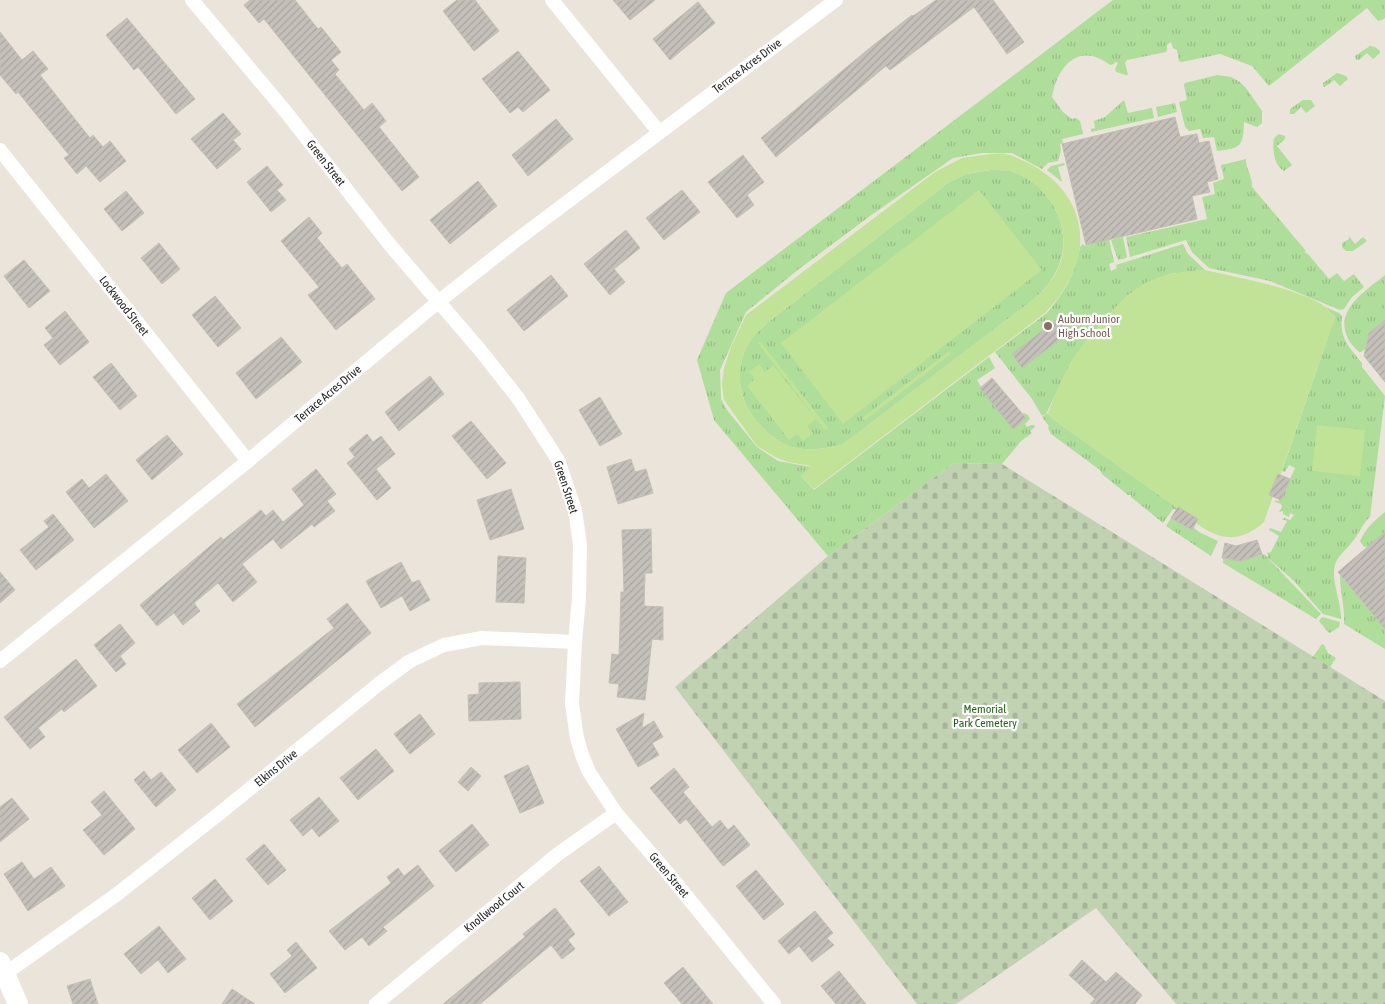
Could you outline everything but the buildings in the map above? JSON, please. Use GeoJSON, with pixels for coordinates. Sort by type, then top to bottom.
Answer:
{"type":"FeatureCollection","features":[{"type":"Feature","properties":{"kind":"main road"},"geometry":{"type":"LineString","coordinates":[[3,967],[18,1004]]}},
{"type":"Feature","properties":{"kind":"street","name":"Green Street"},"geometry":{"type":"LineString","coordinates":[[192,0],[286,112],[390,245],[480,350],[518,398],[558,460],[574,510],[580,545],[580,598],[575,642],[572,704],[577,738],[589,772],[616,813],[667,872],[774,1004]]}},
{"type":"Feature","properties":{"kind":"street"},"geometry":{"type":"LineString","coordinates":[[552,0],[659,132]]}},
{"type":"Feature","properties":{"kind":"street","name":"Terrace Acres Drive"},"geometry":{"type":"LineString","coordinates":[[0,661],[248,461],[438,302],[514,242],[836,0]]}},
{"type":"Feature","properties":{"kind":"street","name":"Lockwood Street"},"geometry":{"type":"LineString","coordinates":[[0,150],[248,461]]}},
{"type":"Feature","properties":{"kind":"street","name":"Elkins Drive"},"geometry":{"type":"LineString","coordinates":[[3,967],[116,895],[410,661],[444,645],[482,638],[575,642]]}},
{"type":"Feature","properties":{"kind":"street","name":"Knollwood Court"},"geometry":{"type":"LineString","coordinates":[[376,1004],[558,854],[616,813]]}},
{"type":"Feature","properties":{"kind":"green space"},"geometry":{"type":"Polygon","coordinates":[[[1113,0],[1385,0],[1385,18],[1378,21],[1367,8],[1269,86],[1252,66],[1220,54],[1179,61],[1177,50],[1173,48],[1171,42],[1167,45],[1166,52],[1127,60],[1125,63],[1128,75],[1116,72],[1115,69],[1118,63],[1115,62],[1110,65],[1099,58],[1079,56],[1071,60],[1064,67],[1052,97],[1063,112],[1072,119],[1076,118],[1080,121],[1083,134],[1062,139],[1063,143],[1060,144],[1061,150],[1058,161],[1048,163],[1042,169],[1012,153],[982,153],[953,158],[870,216],[799,269],[746,312],[720,370],[721,399],[727,410],[757,447],[778,461],[811,467],[801,476],[814,490],[989,357],[995,368],[977,380],[980,388],[1013,428],[1025,419],[1022,415],[1024,413],[1030,419],[1025,424],[1027,427],[1034,425],[1035,427],[1030,431],[1032,433],[1021,441],[1002,464],[954,463],[828,556],[714,420],[697,360],[726,293],[1113,0]]]}},
{"type":"Feature","properties":{"kind":"green space"},"geometry":{"type":"Polygon","coordinates":[[[1370,46],[1375,47],[1380,53],[1373,59],[1367,53],[1359,60],[1356,60],[1355,56],[1370,46]]]}},
{"type":"Feature","properties":{"kind":"green space"},"geometry":{"type":"Polygon","coordinates":[[[1337,73],[1346,76],[1348,79],[1340,86],[1334,80],[1323,87],[1323,83],[1337,73]]]}},
{"type":"Feature","properties":{"kind":"green space"},"geometry":{"type":"Polygon","coordinates":[[[1217,75],[1231,77],[1246,88],[1262,111],[1262,123],[1257,127],[1244,122],[1243,137],[1239,145],[1231,149],[1217,151],[1214,137],[1203,138],[1200,129],[1189,131],[1185,127],[1179,102],[1187,100],[1185,83],[1217,75]]]}},
{"type":"Feature","properties":{"kind":"green space"},"geometry":{"type":"Polygon","coordinates":[[[1124,100],[1128,113],[1152,108],[1154,118],[1091,132],[1091,129],[1095,128],[1094,121],[1105,117],[1124,100]]]}},
{"type":"Feature","properties":{"kind":"green space"},"geometry":{"type":"Polygon","coordinates":[[[1303,100],[1311,100],[1315,106],[1306,113],[1301,107],[1294,114],[1290,114],[1290,109],[1303,100]]]}},
{"type":"Feature","properties":{"kind":"green space"},"geometry":{"type":"Polygon","coordinates":[[[1175,103],[1177,112],[1158,117],[1156,107],[1175,103]]]}},
{"type":"Feature","properties":{"kind":"green space"},"geometry":{"type":"Polygon","coordinates":[[[1279,134],[1285,136],[1285,139],[1277,146],[1292,165],[1284,171],[1276,161],[1273,147],[1274,138],[1279,134]]]}},
{"type":"Feature","properties":{"kind":"green space"},"geometry":{"type":"Polygon","coordinates":[[[991,154],[1008,155],[1036,167],[1057,184],[1073,206],[1080,231],[1079,255],[1073,273],[1058,298],[1045,313],[814,489],[801,476],[811,466],[777,458],[757,446],[724,400],[722,384],[724,368],[731,347],[746,315],[935,172],[962,158],[991,154]],[[993,170],[966,174],[948,183],[767,323],[753,337],[746,348],[742,360],[740,385],[748,408],[754,419],[763,428],[782,443],[791,447],[813,449],[842,445],[1034,299],[1046,286],[1061,261],[1063,247],[1063,233],[1054,206],[1035,184],[1010,171],[993,170]]]}},
{"type":"Feature","properties":{"kind":"green space"},"geometry":{"type":"Polygon","coordinates":[[[1246,159],[1252,187],[1306,251],[1304,252],[1308,254],[1329,279],[1337,273],[1344,281],[1354,274],[1364,287],[1352,297],[1344,309],[1340,310],[1270,281],[1209,268],[1192,252],[1186,240],[1130,257],[1126,237],[1207,219],[1202,197],[1215,194],[1213,183],[1224,179],[1221,165],[1246,159]]]}},
{"type":"Feature","properties":{"kind":"green space"},"geometry":{"type":"Polygon","coordinates":[[[1064,163],[1065,165],[1058,167],[1062,182],[1047,170],[1051,166],[1064,163]]]}},
{"type":"Feature","properties":{"kind":"green space"},"geometry":{"type":"Polygon","coordinates":[[[991,170],[1010,171],[1023,176],[1046,194],[1054,206],[1063,234],[1063,248],[1058,267],[1046,286],[1034,299],[842,445],[813,449],[791,447],[782,443],[763,428],[754,419],[748,408],[740,385],[742,360],[746,348],[753,337],[767,323],[948,183],[966,174],[991,170]]]}},
{"type":"Feature","properties":{"kind":"green space"},"geometry":{"type":"Polygon","coordinates":[[[979,190],[1042,270],[843,424],[781,343],[979,190]]]}},
{"type":"Feature","properties":{"kind":"green space"},"geometry":{"type":"Polygon","coordinates":[[[1349,236],[1355,244],[1363,237],[1367,241],[1353,251],[1346,251],[1342,247],[1342,243],[1349,239],[1349,236]]]}},
{"type":"Feature","properties":{"kind":"green space"},"geometry":{"type":"Polygon","coordinates":[[[1123,237],[1127,257],[1118,260],[1111,240],[1123,237]]]}},
{"type":"Feature","properties":{"kind":"green space"},"geometry":{"type":"Polygon","coordinates":[[[1109,239],[1114,262],[1109,264],[1111,271],[1117,268],[1116,265],[1183,244],[1188,254],[1205,270],[1169,274],[1128,295],[1091,335],[1071,362],[1046,414],[1042,416],[1032,399],[995,352],[1047,313],[1072,275],[1080,247],[1083,244],[1085,246],[1109,239]],[[1060,317],[1012,354],[1022,368],[1070,331],[1060,317]]]}},
{"type":"Feature","properties":{"kind":"green space"},"geometry":{"type":"Polygon","coordinates":[[[1205,270],[1267,284],[1300,294],[1324,306],[1335,317],[1264,522],[1247,534],[1230,537],[1214,533],[1196,523],[1198,519],[1177,508],[1050,417],[1048,413],[1055,394],[1076,354],[1094,330],[1116,306],[1139,287],[1156,278],[1177,273],[1205,270]]]}},
{"type":"Feature","properties":{"kind":"green space"},"geometry":{"type":"Polygon","coordinates":[[[1385,275],[1385,320],[1369,333],[1365,349],[1359,352],[1347,336],[1344,326],[1345,317],[1355,301],[1385,275]]]}},
{"type":"Feature","properties":{"kind":"green space"},"geometry":{"type":"Polygon","coordinates":[[[1325,307],[1342,316],[1341,324],[1346,342],[1362,363],[1362,367],[1385,396],[1370,517],[1337,560],[1335,566],[1334,573],[1341,619],[1323,614],[1294,581],[1267,557],[1267,553],[1271,552],[1279,536],[1269,530],[1270,528],[1281,532],[1287,521],[1282,519],[1290,520],[1294,515],[1290,513],[1289,517],[1283,514],[1283,511],[1279,512],[1282,507],[1281,504],[1275,502],[1281,499],[1295,468],[1289,465],[1285,472],[1282,471],[1335,317],[1325,307]]]}},
{"type":"Feature","properties":{"kind":"green space"},"geometry":{"type":"Polygon","coordinates":[[[760,341],[828,428],[825,430],[758,343],[760,341]]]}},
{"type":"Feature","properties":{"kind":"green space"},"geometry":{"type":"Polygon","coordinates":[[[949,351],[951,354],[864,421],[862,418],[949,351]]]}},
{"type":"Feature","properties":{"kind":"green space"},"geometry":{"type":"Polygon","coordinates":[[[759,364],[765,372],[773,365],[816,419],[807,426],[813,433],[803,441],[797,434],[789,440],[747,386],[755,379],[749,372],[759,364]]]}},
{"type":"Feature","properties":{"kind":"green space"},"geometry":{"type":"Polygon","coordinates":[[[1048,413],[1050,417],[1177,508],[1173,509],[1163,523],[1131,497],[1131,495],[1128,495],[1102,474],[1100,470],[1051,434],[1049,426],[1042,417],[1048,413]]]}},
{"type":"Feature","properties":{"kind":"green space"},"geometry":{"type":"Polygon","coordinates":[[[1317,425],[1365,430],[1360,476],[1312,471],[1317,425]]]}},
{"type":"Feature","properties":{"kind":"green space","name":"Memorial Park Cemetery"},"geometry":{"type":"Polygon","coordinates":[[[954,463],[1002,464],[1385,701],[1385,1004],[1176,1004],[1096,908],[956,1004],[917,1004],[675,687],[828,556],[954,463]]]}},
{"type":"Feature","properties":{"kind":"green space"},"geometry":{"type":"Polygon","coordinates":[[[1385,512],[1385,541],[1381,536],[1367,547],[1364,547],[1360,541],[1362,536],[1385,512]]]}},
{"type":"Feature","properties":{"kind":"green space"},"geometry":{"type":"Polygon","coordinates":[[[1171,518],[1191,530],[1193,527],[1218,541],[1211,556],[1166,526],[1171,518]]]}},
{"type":"Feature","properties":{"kind":"green space"},"geometry":{"type":"Polygon","coordinates":[[[1264,554],[1321,614],[1316,619],[1223,563],[1223,558],[1241,561],[1264,554]]]}},
{"type":"Feature","properties":{"kind":"green space"},"geometry":{"type":"Polygon","coordinates":[[[1340,575],[1385,629],[1385,649],[1344,624],[1340,575]]]}},
{"type":"Feature","properties":{"kind":"green space"},"geometry":{"type":"Polygon","coordinates":[[[1322,617],[1340,622],[1339,627],[1330,633],[1328,632],[1319,621],[1322,617]]]}},
{"type":"Feature","properties":{"kind":"green space"},"geometry":{"type":"Polygon","coordinates":[[[1322,644],[1328,653],[1336,658],[1330,667],[1313,657],[1322,644]]]}},
{"type":"Feature","properties":{"kind":"place","name":"Auburn Junior High School"},"geometry":{"type":"Point","coordinates":[1048,326]}}]}
